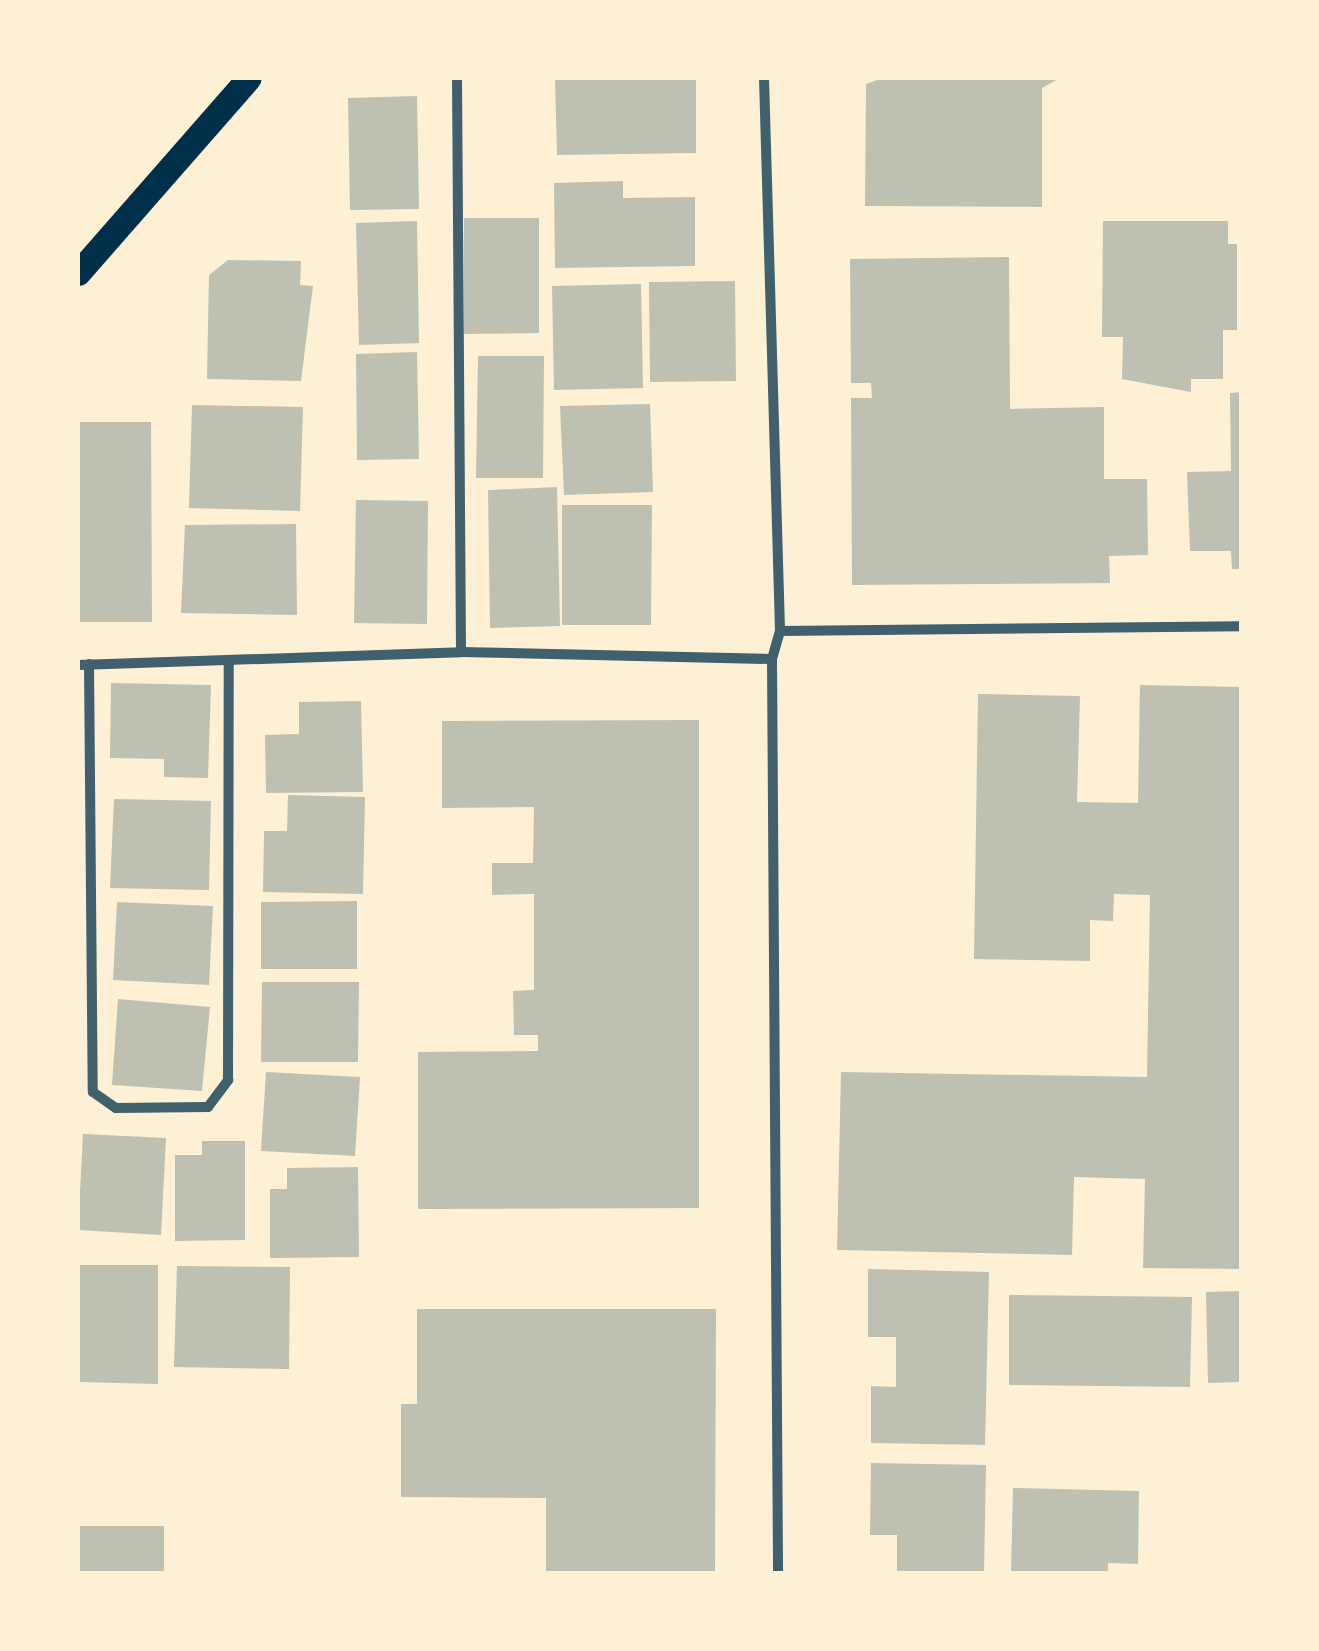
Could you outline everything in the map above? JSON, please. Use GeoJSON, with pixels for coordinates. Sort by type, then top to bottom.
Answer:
{"type":"FeatureCollection","features":[{"type":"Feature","properties":{"kind":"main road"},"geometry":{"type":"LineString","coordinates":[[78,273],[249,78]]}},
{"type":"Feature","properties":{"kind":"street"},"geometry":{"type":"LineString","coordinates":[[457,78],[460,652]]}},
{"type":"Feature","properties":{"kind":"street"},"geometry":{"type":"LineString","coordinates":[[764,78],[780,630],[772,659],[778,1574]]}},
{"type":"Feature","properties":{"kind":"street"},"geometry":{"type":"LineString","coordinates":[[780,630],[1242,626]]}},
{"type":"Feature","properties":{"kind":"street"},"geometry":{"type":"LineString","coordinates":[[229,661],[228,1080],[208,1106],[116,1108],[93,1092],[83,665],[460,652],[772,659]]}},
{"type":"Feature","properties":{"kind":"building"},"geometry":{"type":"Polygon","coordinates":[[[555,78],[696,78],[696,153],[557,155],[555,78]]]}},
{"type":"Feature","properties":{"kind":"building"},"geometry":{"type":"Polygon","coordinates":[[[883,78],[1060,78],[1042,88],[1042,207],[865,206],[866,84],[883,78]]]}},
{"type":"Feature","properties":{"kind":"building"},"geometry":{"type":"Polygon","coordinates":[[[417,96],[419,209],[350,210],[348,98],[417,96]]]}},
{"type":"Feature","properties":{"kind":"building"},"geometry":{"type":"Polygon","coordinates":[[[623,181],[623,198],[695,197],[695,266],[555,268],[554,183],[623,181]]]}},
{"type":"Feature","properties":{"kind":"building"},"geometry":{"type":"Polygon","coordinates":[[[464,218],[539,218],[539,333],[464,334],[464,218]]]}},
{"type":"Feature","properties":{"kind":"building"},"geometry":{"type":"Polygon","coordinates":[[[417,221],[419,343],[359,345],[356,223],[417,221]]]}},
{"type":"Feature","properties":{"kind":"building"},"geometry":{"type":"Polygon","coordinates":[[[1103,221],[1228,221],[1228,244],[1237,244],[1237,330],[1223,330],[1223,379],[1191,379],[1191,392],[1122,379],[1123,337],[1102,337],[1103,221]]]}},
{"type":"Feature","properties":{"kind":"building"},"geometry":{"type":"Polygon","coordinates":[[[1009,257],[1010,409],[1104,407],[1104,479],[1147,479],[1148,555],[1109,556],[1110,583],[852,585],[851,398],[872,398],[871,383],[851,383],[850,259],[1009,257]]]}},
{"type":"Feature","properties":{"kind":"building"},"geometry":{"type":"Polygon","coordinates":[[[228,260],[301,261],[300,285],[313,286],[301,381],[207,379],[209,275],[228,260]]]}},
{"type":"Feature","properties":{"kind":"building"},"geometry":{"type":"Polygon","coordinates":[[[735,281],[736,381],[650,382],[649,282],[735,281]]]}},
{"type":"Feature","properties":{"kind":"building"},"geometry":{"type":"Polygon","coordinates":[[[641,284],[643,388],[554,390],[552,286],[641,284]]]}},
{"type":"Feature","properties":{"kind":"building"},"geometry":{"type":"Polygon","coordinates":[[[417,352],[419,459],[357,460],[356,354],[417,352]]]}},
{"type":"Feature","properties":{"kind":"building"},"geometry":{"type":"Polygon","coordinates":[[[478,356],[544,356],[543,478],[476,478],[478,356]]]}},
{"type":"Feature","properties":{"kind":"building"},"geometry":{"type":"Polygon","coordinates":[[[1242,392],[1242,569],[1232,569],[1231,551],[1190,551],[1187,472],[1231,471],[1230,393],[1242,392]]]}},
{"type":"Feature","properties":{"kind":"building"},"geometry":{"type":"Polygon","coordinates":[[[650,404],[653,492],[564,495],[560,406],[650,404]]]}},
{"type":"Feature","properties":{"kind":"building"},"geometry":{"type":"Polygon","coordinates":[[[192,405],[303,407],[300,511],[189,508],[192,405]]]}},
{"type":"Feature","properties":{"kind":"building"},"geometry":{"type":"Polygon","coordinates":[[[78,422],[151,422],[152,622],[78,622],[78,422]]]}},
{"type":"Feature","properties":{"kind":"building"},"geometry":{"type":"Polygon","coordinates":[[[557,487],[560,626],[490,628],[488,490],[557,487]]]}},
{"type":"Feature","properties":{"kind":"building"},"geometry":{"type":"Polygon","coordinates":[[[356,500],[428,501],[427,624],[354,623],[356,500]]]}},
{"type":"Feature","properties":{"kind":"building"},"geometry":{"type":"Polygon","coordinates":[[[562,505],[652,505],[651,625],[562,625],[562,505]]]}},
{"type":"Feature","properties":{"kind":"building"},"geometry":{"type":"Polygon","coordinates":[[[296,524],[297,615],[181,613],[185,525],[296,524]]]}},
{"type":"Feature","properties":{"kind":"building"},"geometry":{"type":"Polygon","coordinates":[[[111,683],[211,685],[208,778],[164,777],[164,759],[110,758],[111,683]]]}},
{"type":"Feature","properties":{"kind":"building"},"geometry":{"type":"Polygon","coordinates":[[[1140,685],[1242,687],[1242,1269],[1143,1268],[1145,1179],[1074,1177],[1072,1255],[837,1250],[841,1072],[1147,1077],[1150,895],[1114,894],[1113,921],[1090,920],[1090,961],[974,959],[978,694],[1080,696],[1077,802],[1138,803],[1140,685]]]}},
{"type":"Feature","properties":{"kind":"building"},"geometry":{"type":"Polygon","coordinates":[[[361,701],[363,792],[266,793],[265,735],[299,734],[299,702],[361,701]]]}},
{"type":"Feature","properties":{"kind":"building"},"geometry":{"type":"Polygon","coordinates":[[[699,720],[699,1208],[418,1209],[418,1052],[538,1051],[538,1035],[514,1035],[513,991],[534,990],[534,894],[492,895],[492,863],[533,863],[534,807],[442,808],[442,721],[699,720]]]}},
{"type":"Feature","properties":{"kind":"building"},"geometry":{"type":"Polygon","coordinates":[[[288,795],[365,797],[363,894],[263,892],[264,831],[287,831],[288,795]]]}},
{"type":"Feature","properties":{"kind":"building"},"geometry":{"type":"Polygon","coordinates":[[[114,799],[211,801],[209,890],[110,888],[114,799]]]}},
{"type":"Feature","properties":{"kind":"building"},"geometry":{"type":"Polygon","coordinates":[[[357,901],[357,969],[261,969],[261,902],[357,901]]]}},
{"type":"Feature","properties":{"kind":"building"},"geometry":{"type":"Polygon","coordinates":[[[117,902],[213,906],[209,985],[113,980],[117,902]]]}},
{"type":"Feature","properties":{"kind":"building"},"geometry":{"type":"Polygon","coordinates":[[[262,982],[359,982],[358,1062],[261,1062],[262,982]]]}},
{"type":"Feature","properties":{"kind":"building"},"geometry":{"type":"Polygon","coordinates":[[[118,999],[210,1007],[202,1091],[112,1085],[118,999]]]}},
{"type":"Feature","properties":{"kind":"building"},"geometry":{"type":"Polygon","coordinates":[[[266,1072],[360,1077],[355,1156],[261,1151],[266,1072]]]}},
{"type":"Feature","properties":{"kind":"building"},"geometry":{"type":"Polygon","coordinates":[[[83,1134],[166,1138],[161,1235],[78,1230],[83,1134]]]}},
{"type":"Feature","properties":{"kind":"building"},"geometry":{"type":"Polygon","coordinates":[[[202,1141],[245,1141],[245,1240],[175,1241],[175,1155],[202,1155],[202,1141]]]}},
{"type":"Feature","properties":{"kind":"building"},"geometry":{"type":"Polygon","coordinates":[[[358,1167],[359,1257],[270,1258],[270,1189],[287,1189],[287,1168],[358,1167]]]}},
{"type":"Feature","properties":{"kind":"building"},"geometry":{"type":"Polygon","coordinates":[[[78,1265],[158,1265],[158,1384],[78,1382],[78,1265]]]}},
{"type":"Feature","properties":{"kind":"building"},"geometry":{"type":"Polygon","coordinates":[[[177,1266],[290,1267],[289,1369],[174,1367],[177,1266]]]}},
{"type":"Feature","properties":{"kind":"building"},"geometry":{"type":"Polygon","coordinates":[[[868,1269],[989,1272],[985,1445],[871,1443],[871,1386],[896,1387],[896,1337],[868,1337],[868,1269]]]}},
{"type":"Feature","properties":{"kind":"building"},"geometry":{"type":"Polygon","coordinates":[[[1242,1291],[1242,1382],[1208,1383],[1206,1292],[1242,1291]]]}},
{"type":"Feature","properties":{"kind":"building"},"geometry":{"type":"Polygon","coordinates":[[[1009,1295],[1192,1297],[1190,1387],[1009,1385],[1009,1295]]]}},
{"type":"Feature","properties":{"kind":"building"},"geometry":{"type":"Polygon","coordinates":[[[417,1309],[716,1309],[715,1574],[546,1574],[546,1498],[401,1497],[401,1404],[417,1404],[417,1309]]]}},
{"type":"Feature","properties":{"kind":"building"},"geometry":{"type":"Polygon","coordinates":[[[871,1463],[986,1465],[984,1574],[897,1574],[897,1535],[870,1535],[871,1463]]]}},
{"type":"Feature","properties":{"kind":"building"},"geometry":{"type":"Polygon","coordinates":[[[1013,1488],[1139,1491],[1138,1564],[1108,1563],[1108,1574],[1011,1574],[1013,1488]]]}},
{"type":"Feature","properties":{"kind":"building"},"geometry":{"type":"Polygon","coordinates":[[[78,1526],[164,1526],[164,1574],[78,1574],[78,1526]]]}}]}
